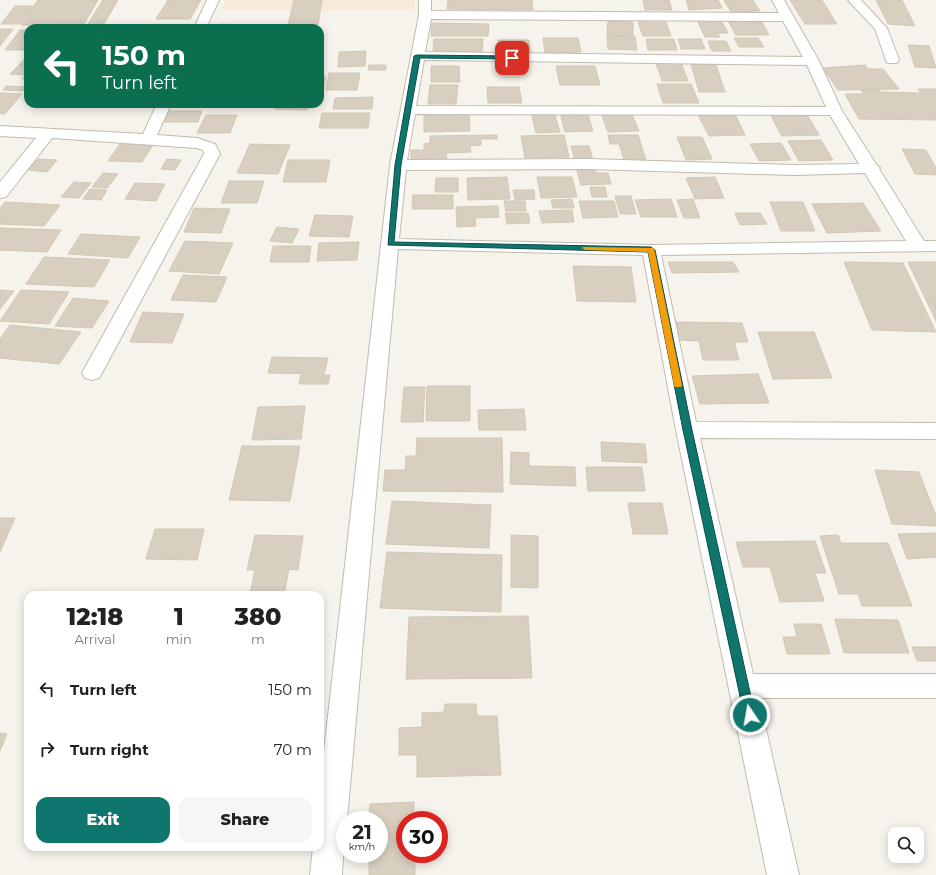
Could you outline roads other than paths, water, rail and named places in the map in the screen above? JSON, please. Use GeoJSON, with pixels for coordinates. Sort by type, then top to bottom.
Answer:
{"type":"FeatureCollection","features":[{"type":"Feature","properties":{"kind":"street"},"geometry":{"type":"LineString","coordinates":[[202,24],[213,0]]}},
{"type":"Feature","properties":{"kind":"street"},"geometry":{"type":"LineString","coordinates":[[778,0],[812,61],[835,111],[872,168],[918,246]]}},
{"type":"Feature","properties":{"kind":"street"},"geometry":{"type":"LineString","coordinates":[[854,0],[881,28],[892,60]]}},
{"type":"Feature","properties":{"kind":"street"},"geometry":{"type":"LineString","coordinates":[[326,875],[398,165],[425,8],[788,17]]}},
{"type":"Feature","properties":{"kind":"street"},"geometry":{"type":"LineString","coordinates":[[417,56],[812,61]]}},
{"type":"Feature","properties":{"kind":"street"},"geometry":{"type":"LineString","coordinates":[[148,139],[162,108]]}},
{"type":"Feature","properties":{"kind":"street"},"geometry":{"type":"LineString","coordinates":[[407,110],[835,111]]}},
{"type":"Feature","properties":{"kind":"street"},"geometry":{"type":"LineString","coordinates":[[0,131],[148,139],[197,143],[210,147],[212,154],[92,373]]}},
{"type":"Feature","properties":{"kind":"street"},"geometry":{"type":"LineString","coordinates":[[0,193],[48,133]]}},
{"type":"Feature","properties":{"kind":"street"},"geometry":{"type":"LineString","coordinates":[[398,165],[588,164],[794,170],[872,168]]}},
{"type":"Feature","properties":{"kind":"street"},"geometry":{"type":"LineString","coordinates":[[391,244],[651,250],[936,246]]}},
{"type":"Feature","properties":{"kind":"street"},"geometry":{"type":"LineString","coordinates":[[651,250],[687,430],[783,875]]}},
{"type":"Feature","properties":{"kind":"street"},"geometry":{"type":"LineString","coordinates":[[687,430],[936,431]]}},
{"type":"Feature","properties":{"kind":"street"},"geometry":{"type":"LineString","coordinates":[[743,686],[936,686]]}}]}
